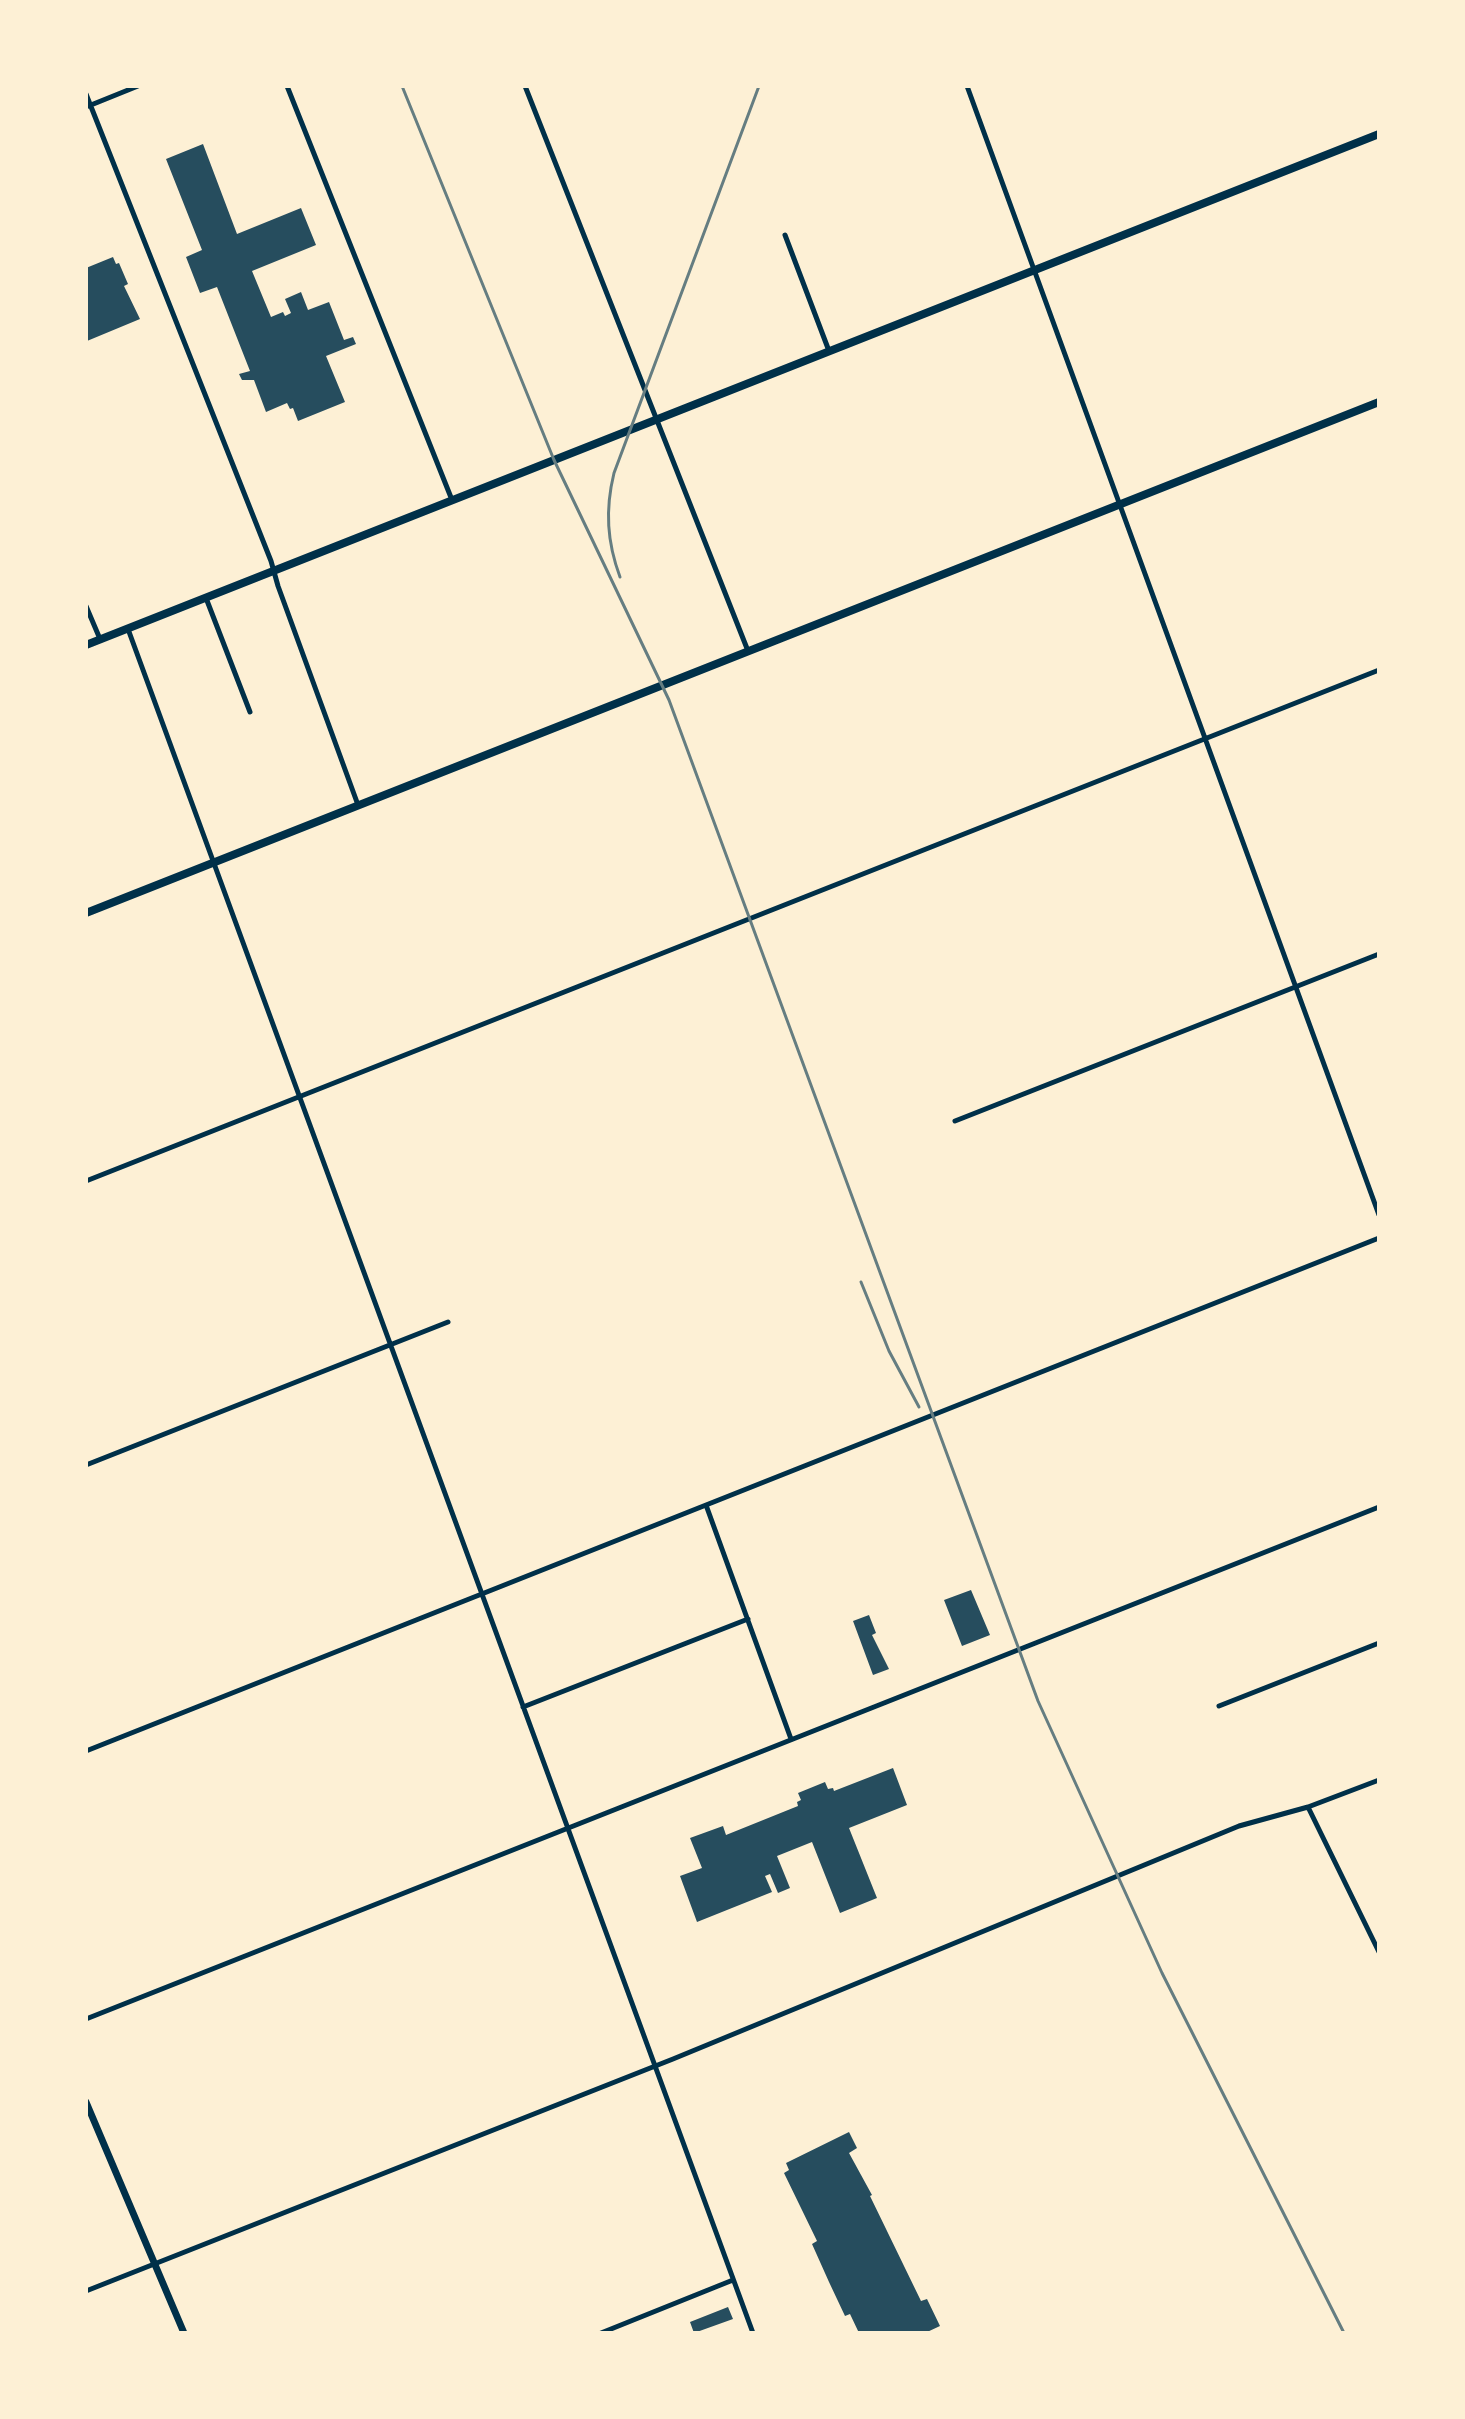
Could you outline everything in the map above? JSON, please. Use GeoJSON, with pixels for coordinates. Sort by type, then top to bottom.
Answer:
{"type":"FeatureCollection","features":[{"type":"Feature","properties":{"kind":"main road"},"geometry":{"type":"LineString","coordinates":[[86,645],[1379,134]]}},
{"type":"Feature","properties":{"kind":"main road"},"geometry":{"type":"LineString","coordinates":[[86,913],[1379,402]]}},
{"type":"Feature","properties":{"kind":"street"},"geometry":{"type":"LineString","coordinates":[[88,106],[138,86]]}},
{"type":"Feature","properties":{"kind":"street"},"geometry":{"type":"LineString","coordinates":[[287,86],[452,500]]}},
{"type":"Feature","properties":{"kind":"street"},"geometry":{"type":"LineString","coordinates":[[525,86],[749,651]]}},
{"type":"Feature","properties":{"kind":"street"},"geometry":{"type":"LineString","coordinates":[[967,86],[1379,1215]]}},
{"type":"Feature","properties":{"kind":"street"},"geometry":{"type":"LineString","coordinates":[[86,94],[88,106],[274,571],[358,805]]}},
{"type":"Feature","properties":{"kind":"street"},"geometry":{"type":"LineString","coordinates":[[785,235],[829,351]]}},
{"type":"Feature","properties":{"kind":"street"},"geometry":{"type":"LineString","coordinates":[[206,598],[250,712]]}},
{"type":"Feature","properties":{"kind":"street"},"geometry":{"type":"LineString","coordinates":[[86,606],[100,640]]}},
{"type":"Feature","properties":{"kind":"street"},"geometry":{"type":"LineString","coordinates":[[128,629],[753,2333]]}},
{"type":"Feature","properties":{"kind":"street"},"geometry":{"type":"LineString","coordinates":[[86,1181],[1379,670]]}},
{"type":"Feature","properties":{"kind":"street"},"geometry":{"type":"LineString","coordinates":[[955,1121],[1379,954]]}},
{"type":"Feature","properties":{"kind":"street"},"geometry":{"type":"LineString","coordinates":[[86,1751],[1379,1238]]}},
{"type":"Feature","properties":{"kind":"street"},"geometry":{"type":"LineString","coordinates":[[86,1465],[448,1322]]}},
{"type":"Feature","properties":{"kind":"street"},"geometry":{"type":"LineString","coordinates":[[706,1505],[791,1739]]}},
{"type":"Feature","properties":{"kind":"street"},"geometry":{"type":"LineString","coordinates":[[86,2019],[1379,1507]]}},
{"type":"Feature","properties":{"kind":"street"},"geometry":{"type":"LineString","coordinates":[[523,1707],[748,1619]]}},
{"type":"Feature","properties":{"kind":"street"},"geometry":{"type":"LineString","coordinates":[[1219,1706],[1379,1643]]}},
{"type":"Feature","properties":{"kind":"street"},"geometry":{"type":"LineString","coordinates":[[86,2291],[655,2066],[1239,1826],[1308,1807],[1379,1780]]}},
{"type":"Feature","properties":{"kind":"street"},"geometry":{"type":"LineString","coordinates":[[1308,1807],[1379,1952]]}},
{"type":"Feature","properties":{"kind":"street"},"geometry":{"type":"LineString","coordinates":[[86,2102],[184,2333]]}},
{"type":"Feature","properties":{"kind":"street"},"geometry":{"type":"LineString","coordinates":[[601,2333],[733,2280]]}},
{"type":"Feature","properties":{"kind":"building"},"geometry":{"type":"Polygon","coordinates":[[[203,144],[237,234],[301,208],[316,245],[252,271],[271,317],[283,312],[285,316],[291,313],[285,299],[301,292],[308,310],[329,302],[344,340],[353,337],[356,344],[326,356],[345,402],[298,421],[293,408],[290,409],[287,403],[266,412],[254,380],[242,380],[239,374],[250,371],[217,287],[200,293],[186,257],[202,250],[166,159],[203,144]]]}},
{"type":"Feature","properties":{"kind":"building"},"geometry":{"type":"Polygon","coordinates":[[[113,257],[116,264],[119,263],[128,284],[124,286],[140,319],[87,341],[86,268],[113,257]]]}},
{"type":"Feature","properties":{"kind":"building"},"geometry":{"type":"Polygon","coordinates":[[[971,1590],[990,1635],[962,1646],[944,1600],[971,1590]]]}},
{"type":"Feature","properties":{"kind":"building"},"geometry":{"type":"Polygon","coordinates":[[[869,1615],[876,1633],[872,1635],[889,1669],[873,1675],[853,1621],[869,1615]]]}},
{"type":"Feature","properties":{"kind":"building"},"geometry":{"type":"Polygon","coordinates":[[[893,1768],[907,1805],[849,1828],[877,1898],[840,1913],[812,1842],[777,1856],[790,1888],[778,1893],[770,1874],[765,1876],[772,1892],[697,1922],[680,1876],[702,1868],[690,1838],[723,1826],[726,1835],[798,1806],[797,1802],[801,1800],[798,1793],[825,1782],[828,1789],[833,1788],[834,1791],[893,1768]]]}},
{"type":"Feature","properties":{"kind":"building"},"geometry":{"type":"Polygon","coordinates":[[[849,2132],[857,2148],[849,2153],[921,2301],[927,2299],[940,2326],[925,2333],[859,2333],[850,2314],[845,2316],[829,2282],[812,2244],[817,2241],[784,2173],[789,2170],[786,2163],[849,2132]]]}},
{"type":"Feature","properties":{"kind":"building"},"geometry":{"type":"Polygon","coordinates":[[[728,2307],[733,2319],[694,2333],[690,2322],[728,2307]]]}},
{"type":"Feature","properties":{"kind":"railway"},"geometry":{"type":"LineString","coordinates":[[402,86],[554,460],[669,700],[1038,1701],[1162,1973],[1344,2333]]}},
{"type":"Feature","properties":{"kind":"railway"},"geometry":{"type":"LineString","coordinates":[[620,577],[609,526],[609,500],[614,473],[759,86]]}},
{"type":"Feature","properties":{"kind":"railway"},"geometry":{"type":"LineString","coordinates":[[861,1282],[889,1351],[919,1407]]}}]}
